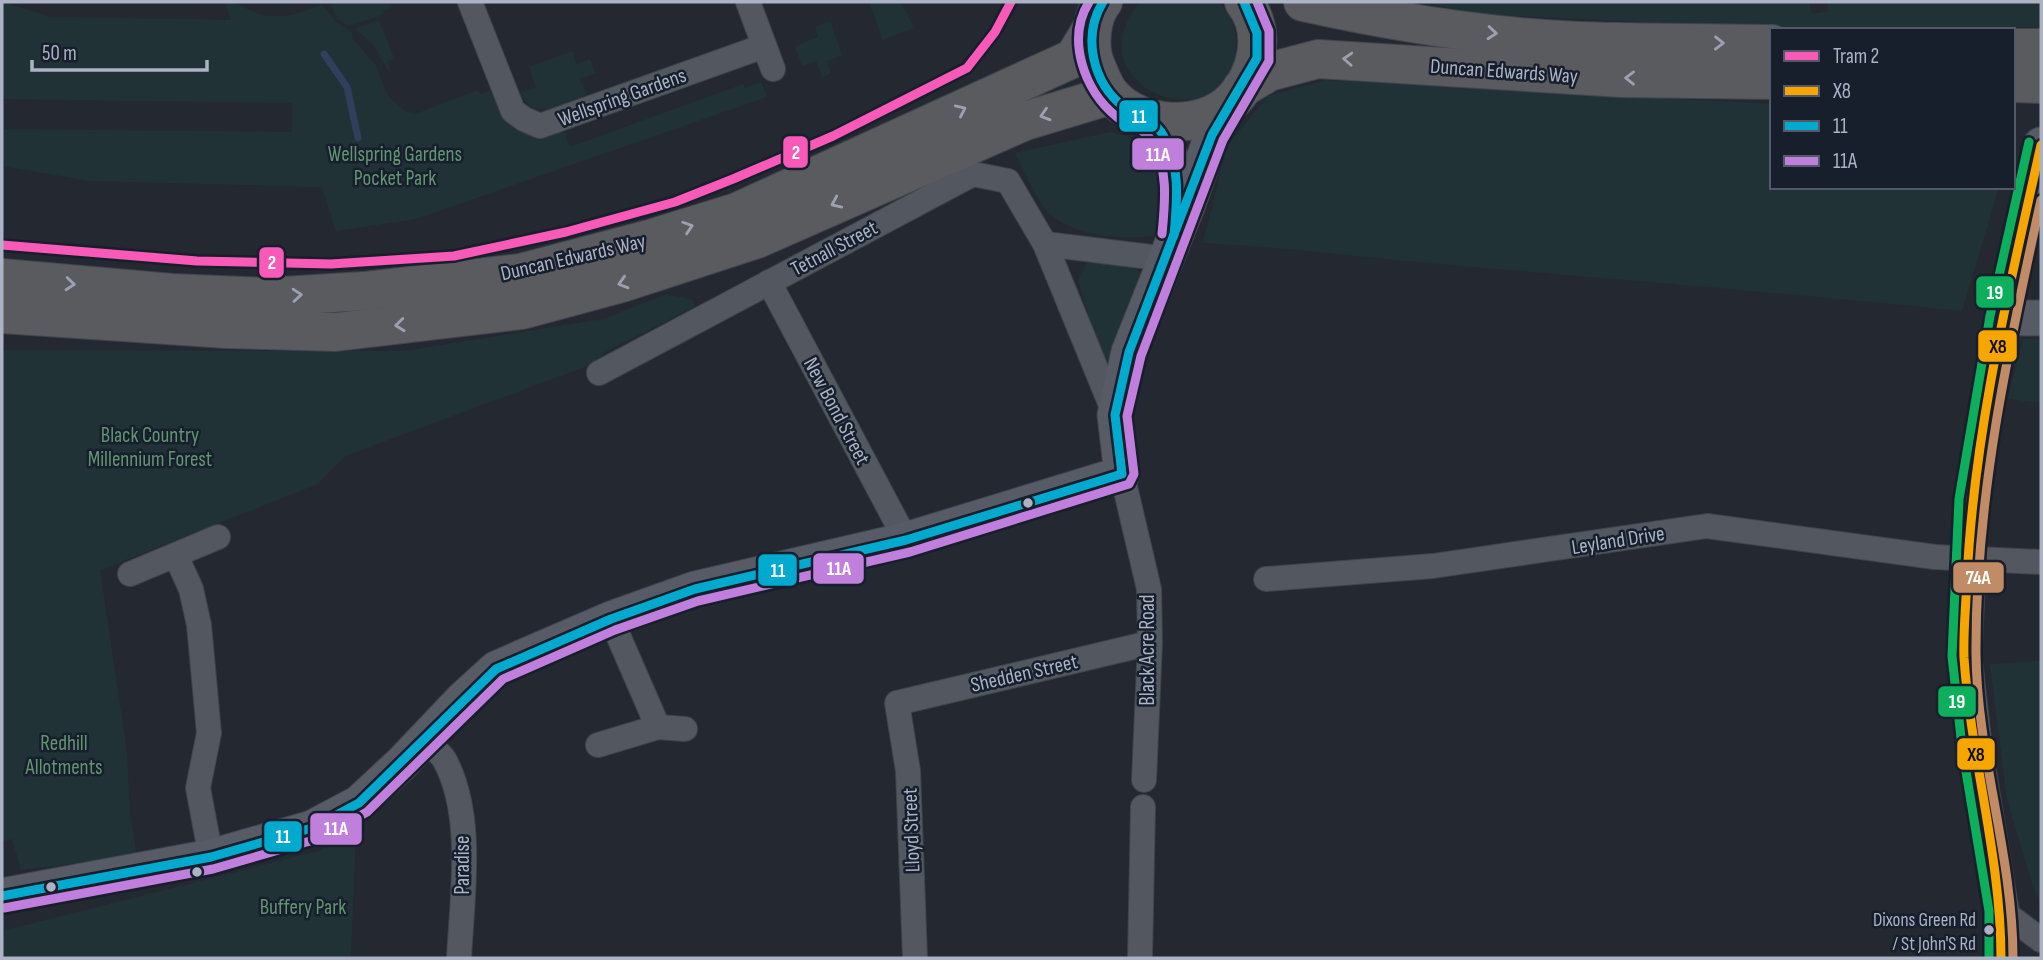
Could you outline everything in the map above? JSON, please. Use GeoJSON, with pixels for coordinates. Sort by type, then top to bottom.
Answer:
{"type":"FeatureCollection","features":[{"type":"Feature","properties":{"kind":"highway"},"geometry":{"type":"LineString","coordinates":[[1237,94],[1257,58],[1257,33],[1244,2]]}},
{"type":"Feature","properties":{"kind":"highway","name":"Duncan Edwards Way"},"geometry":{"type":"LineString","coordinates":[[1303,2],[1361,15],[1476,32],[1577,41],[1770,44]]}},
{"type":"Feature","properties":{"kind":"highway"},"geometry":{"type":"LineString","coordinates":[[1097,15],[1093,60],[1111,95],[1127,110],[1153,121]]}},
{"type":"Feature","properties":{"kind":"highway","name":"Duncan Edwards Way"},"geometry":{"type":"LineString","coordinates":[[2,278],[172,293],[267,297],[364,291],[520,272],[653,238],[737,212],[1074,58],[1097,15]]}},
{"type":"Feature","properties":{"kind":"highway"},"geometry":{"type":"LineString","coordinates":[[2015,48],[2041,48]]}},
{"type":"Feature","properties":{"kind":"highway","name":"Duncan Edwards Way"},"geometry":{"type":"LineString","coordinates":[[1153,121],[1183,122],[1237,94],[1269,72],[1318,59],[1608,78],[1770,80]]}},
{"type":"Feature","properties":{"kind":"highway"},"geometry":{"type":"LineString","coordinates":[[2015,83],[2041,84]]}},
{"type":"Feature","properties":{"kind":"highway","name":"Duncan Edwards Way"},"geometry":{"type":"LineString","coordinates":[[2,314],[227,329],[336,332],[522,310],[622,284],[757,239],[1025,121],[1111,95]]}},
{"type":"Feature","properties":{"kind":"street","name":"Wellspring Gardens"},"geometry":{"type":"LineString","coordinates":[[470,2],[513,110],[524,120],[540,126],[764,46]]}},
{"type":"Feature","properties":{"kind":"street"},"geometry":{"type":"LineString","coordinates":[[748,2],[773,69]]}},
{"type":"Feature","properties":{"kind":"street","name":"Black Acre Road"},"geometry":{"type":"LineString","coordinates":[[1144,780],[1150,643],[1149,589],[1122,474],[1115,415],[1129,352],[1212,135],[1237,94]]}},
{"type":"Feature","properties":{"kind":"street","name":"Black Acre Road"},"geometry":{"type":"LineString","coordinates":[[1153,121],[1172,156],[1179,193],[1170,249]]}},
{"type":"Feature","properties":{"kind":"street"},"geometry":{"type":"LineString","coordinates":[[2001,958],[2001,910],[1974,745],[1964,656],[1971,500],[2002,318],[2041,145]]}},
{"type":"Feature","properties":{"kind":"street","name":"Tetnall Street"},"geometry":{"type":"LineString","coordinates":[[599,373],[973,174],[1008,181],[1045,244],[1115,415]]}},
{"type":"Feature","properties":{"kind":"street"},"geometry":{"type":"LineString","coordinates":[[1045,244],[1170,249]]}},
{"type":"Feature","properties":{"kind":"street","name":"New Bond Street"},"geometry":{"type":"LineString","coordinates":[[769,282],[906,540]]}},
{"type":"Feature","properties":{"kind":"street"},"geometry":{"type":"LineString","coordinates":[[2002,318],[2041,318]]}},
{"type":"Feature","properties":{"kind":"street"},"geometry":{"type":"LineString","coordinates":[[2,896],[211,857],[313,828],[359,803],[496,669],[611,619],[695,589],[906,540],[1122,474]]}},
{"type":"Feature","properties":{"kind":"street","name":"Leyland Drive"},"geometry":{"type":"LineString","coordinates":[[1266,579],[1433,566],[1707,526],[1935,557],[2041,562]]}},
{"type":"Feature","properties":{"kind":"street"},"geometry":{"type":"LineString","coordinates":[[130,574],[218,537]]}},
{"type":"Feature","properties":{"kind":"street"},"geometry":{"type":"LineString","coordinates":[[176,556],[191,589],[199,625],[209,733],[198,788],[211,857]]}},
{"type":"Feature","properties":{"kind":"street"},"geometry":{"type":"LineString","coordinates":[[611,619],[658,727]]}},
{"type":"Feature","properties":{"kind":"street","name":"Shedden Street"},"geometry":{"type":"LineString","coordinates":[[897,703],[1150,643]]}},
{"type":"Feature","properties":{"kind":"street","name":"Lloyd Street"},"geometry":{"type":"LineString","coordinates":[[897,703],[908,771],[915,958]]}},
{"type":"Feature","properties":{"kind":"street"},"geometry":{"type":"LineString","coordinates":[[598,745],[658,727],[685,729]]}},
{"type":"Feature","properties":{"kind":"street","name":"Paradise"},"geometry":{"type":"LineString","coordinates":[[424,742],[443,757],[453,783],[464,841],[459,958]]}},
{"type":"Feature","properties":{"kind":"street"},"geometry":{"type":"LineString","coordinates":[[1140,958],[1143,807]]}},
{"type":"Feature","properties":{"kind":"street"},"geometry":{"type":"LineString","coordinates":[[2001,910],[2041,940]]}},
{"type":"Feature","properties":{"kind":"green space","name":"Wellspring Gardens Pocket Park"},"geometry":{"type":"Polygon","coordinates":[[[2,2],[51,17],[231,20],[225,2],[274,16],[290,15],[322,5],[335,21],[352,32],[352,38],[375,64],[388,96],[406,112],[415,114],[478,90],[480,94],[490,91],[500,110],[564,130],[570,147],[743,84],[745,88],[761,82],[767,97],[416,219],[336,231],[322,187],[90,181],[2,166],[2,129],[292,132],[292,103],[2,99],[2,2]]]}},
{"type":"Feature","properties":{"kind":"green space"},"geometry":{"type":"Polygon","coordinates":[[[330,2],[390,2],[392,8],[383,11],[384,14],[349,26],[338,19],[330,2]]]}},
{"type":"Feature","properties":{"kind":"green space"},"geometry":{"type":"Polygon","coordinates":[[[869,2],[901,2],[914,28],[883,40],[869,2]]]}},
{"type":"Feature","properties":{"kind":"green space"},"geometry":{"type":"Polygon","coordinates":[[[1140,2],[1218,2],[1231,20],[1236,40],[1235,55],[1223,82],[1203,96],[1179,99],[1155,93],[1135,79],[1123,58],[1124,32],[1140,2]]]}},
{"type":"Feature","properties":{"kind":"green space"},"geometry":{"type":"Polygon","coordinates":[[[1809,2],[1812,14],[1828,11],[1827,2],[2041,2],[2038,27],[1966,28],[1778,28],[1491,15],[1427,4],[1809,2]]]}},
{"type":"Feature","properties":{"kind":"green space"},"geometry":{"type":"Polygon","coordinates":[[[379,20],[394,58],[387,62],[392,76],[373,44],[355,29],[379,20]]]}},
{"type":"Feature","properties":{"kind":"green space"},"geometry":{"type":"Polygon","coordinates":[[[830,21],[842,55],[827,61],[831,74],[822,77],[816,61],[802,66],[795,46],[818,37],[815,27],[830,21]]]}},
{"type":"Feature","properties":{"kind":"green space"},"geometry":{"type":"Polygon","coordinates":[[[572,51],[577,64],[590,59],[595,73],[580,79],[586,95],[550,109],[533,107],[526,102],[520,93],[536,87],[529,67],[572,51]]]}},
{"type":"Feature","properties":{"kind":"green space"},"geometry":{"type":"Polygon","coordinates":[[[1325,80],[1770,104],[1770,189],[1998,189],[1962,311],[1203,243],[1227,146],[1268,96],[1325,80]]]}},
{"type":"Feature","properties":{"kind":"green space"},"geometry":{"type":"Polygon","coordinates":[[[1110,132],[1141,140],[1159,164],[1165,220],[1152,236],[1096,234],[1069,226],[1057,219],[1038,198],[1015,153],[1110,132]]]}},
{"type":"Feature","properties":{"kind":"green space"},"geometry":{"type":"Polygon","coordinates":[[[1105,259],[1136,269],[1145,278],[1114,366],[1096,337],[1078,280],[1087,263],[1105,259]]]}},
{"type":"Feature","properties":{"kind":"green space","name":"Black Country Millennium Forest"},"geometry":{"type":"Polygon","coordinates":[[[667,294],[693,300],[694,307],[607,351],[590,365],[345,456],[318,484],[100,570],[127,753],[130,814],[137,855],[21,870],[12,839],[2,842],[2,350],[404,351],[603,319],[667,294]]]}},
{"type":"Feature","properties":{"kind":"green space"},"geometry":{"type":"Polygon","coordinates":[[[2023,339],[2041,339],[2041,403],[2008,399],[2023,339]]]}},
{"type":"Feature","properties":{"kind":"green space"},"geometry":{"type":"Polygon","coordinates":[[[2041,661],[2041,902],[2034,890],[2007,799],[1990,664],[2041,661]]]}},
{"type":"Feature","properties":{"kind":"green space","name":"Buffery Park"},"geometry":{"type":"Polygon","coordinates":[[[356,829],[351,958],[2,958],[2,931],[319,851],[356,829]]]}},
{"type":"Feature","properties":{"kind":"waterway"},"geometry":{"type":"LineString","coordinates":[[324,54],[347,87],[358,138]]}},
{"type":"Feature","properties":{"kind":"tram line","name":"2"},"geometry":{"type":"LineString","coordinates":[[2,245],[197,261],[331,264],[454,256],[566,232],[675,202],[733,179],[833,136],[967,68],[995,32],[1011,2]]}},
{"type":"Feature","properties":{"kind":"transit line","name":"11A"},"geometry":{"type":"LineString","coordinates":[[1089,2],[1082,16],[1079,32],[1082,64],[1095,93],[1105,106],[1122,120],[1144,132],[1157,151],[1164,186],[1162,234]]}},
{"type":"Feature","properties":{"kind":"transit line","name":"11"},"geometry":{"type":"LineString","coordinates":[[1103,2],[1093,29],[1092,44],[1098,72],[1114,98],[1130,112],[1155,125],[1169,147],[1176,184],[1174,235]]}},
{"type":"Feature","properties":{"kind":"transit line","name":"11"},"geometry":{"type":"LineString","coordinates":[[2,896],[211,857],[312,828],[359,803],[496,669],[611,619],[695,589],[906,540],[1122,474],[1115,415],[1129,352],[1212,135],[1257,58],[1257,33],[1244,2]]}},
{"type":"Feature","properties":{"kind":"transit line","name":"11A"},"geometry":{"type":"LineString","coordinates":[[4,908],[213,869],[317,839],[367,812],[503,679],[615,630],[698,601],[910,552],[1129,484],[1134,474],[1127,416],[1141,356],[1223,140],[1269,61],[1269,31],[1257,2]]}},
{"type":"Feature","properties":{"kind":"transit line","name":"19"},"geometry":{"type":"LineString","coordinates":[[1989,958],[1989,911],[1962,747],[1952,656],[1959,499],[1990,316],[2029,142]]}},
{"type":"Feature","properties":{"kind":"transit line","name":"X8"},"geometry":{"type":"LineString","coordinates":[[2001,958],[1996,883],[1968,696],[1964,628],[1971,524],[1985,415],[2005,307],[2041,145]]}},
{"type":"Feature","properties":{"kind":"transit line","name":"74A"},"geometry":{"type":"LineString","coordinates":[[2013,958],[2007,882],[1978,692],[1977,596],[1987,482],[1996,425],[2041,200]]}},
{"type":"Feature","properties":{"kind":"place","name":"Dixons Green Rd / St John'S Rd"},"geometry":{"type":"Point","coordinates":[1989,930]}},
{"type":"Feature","properties":{"kind":"park label","name":"Redhill Allotments"},"geometry":{"type":"Point","coordinates":[64,755]}}]}
